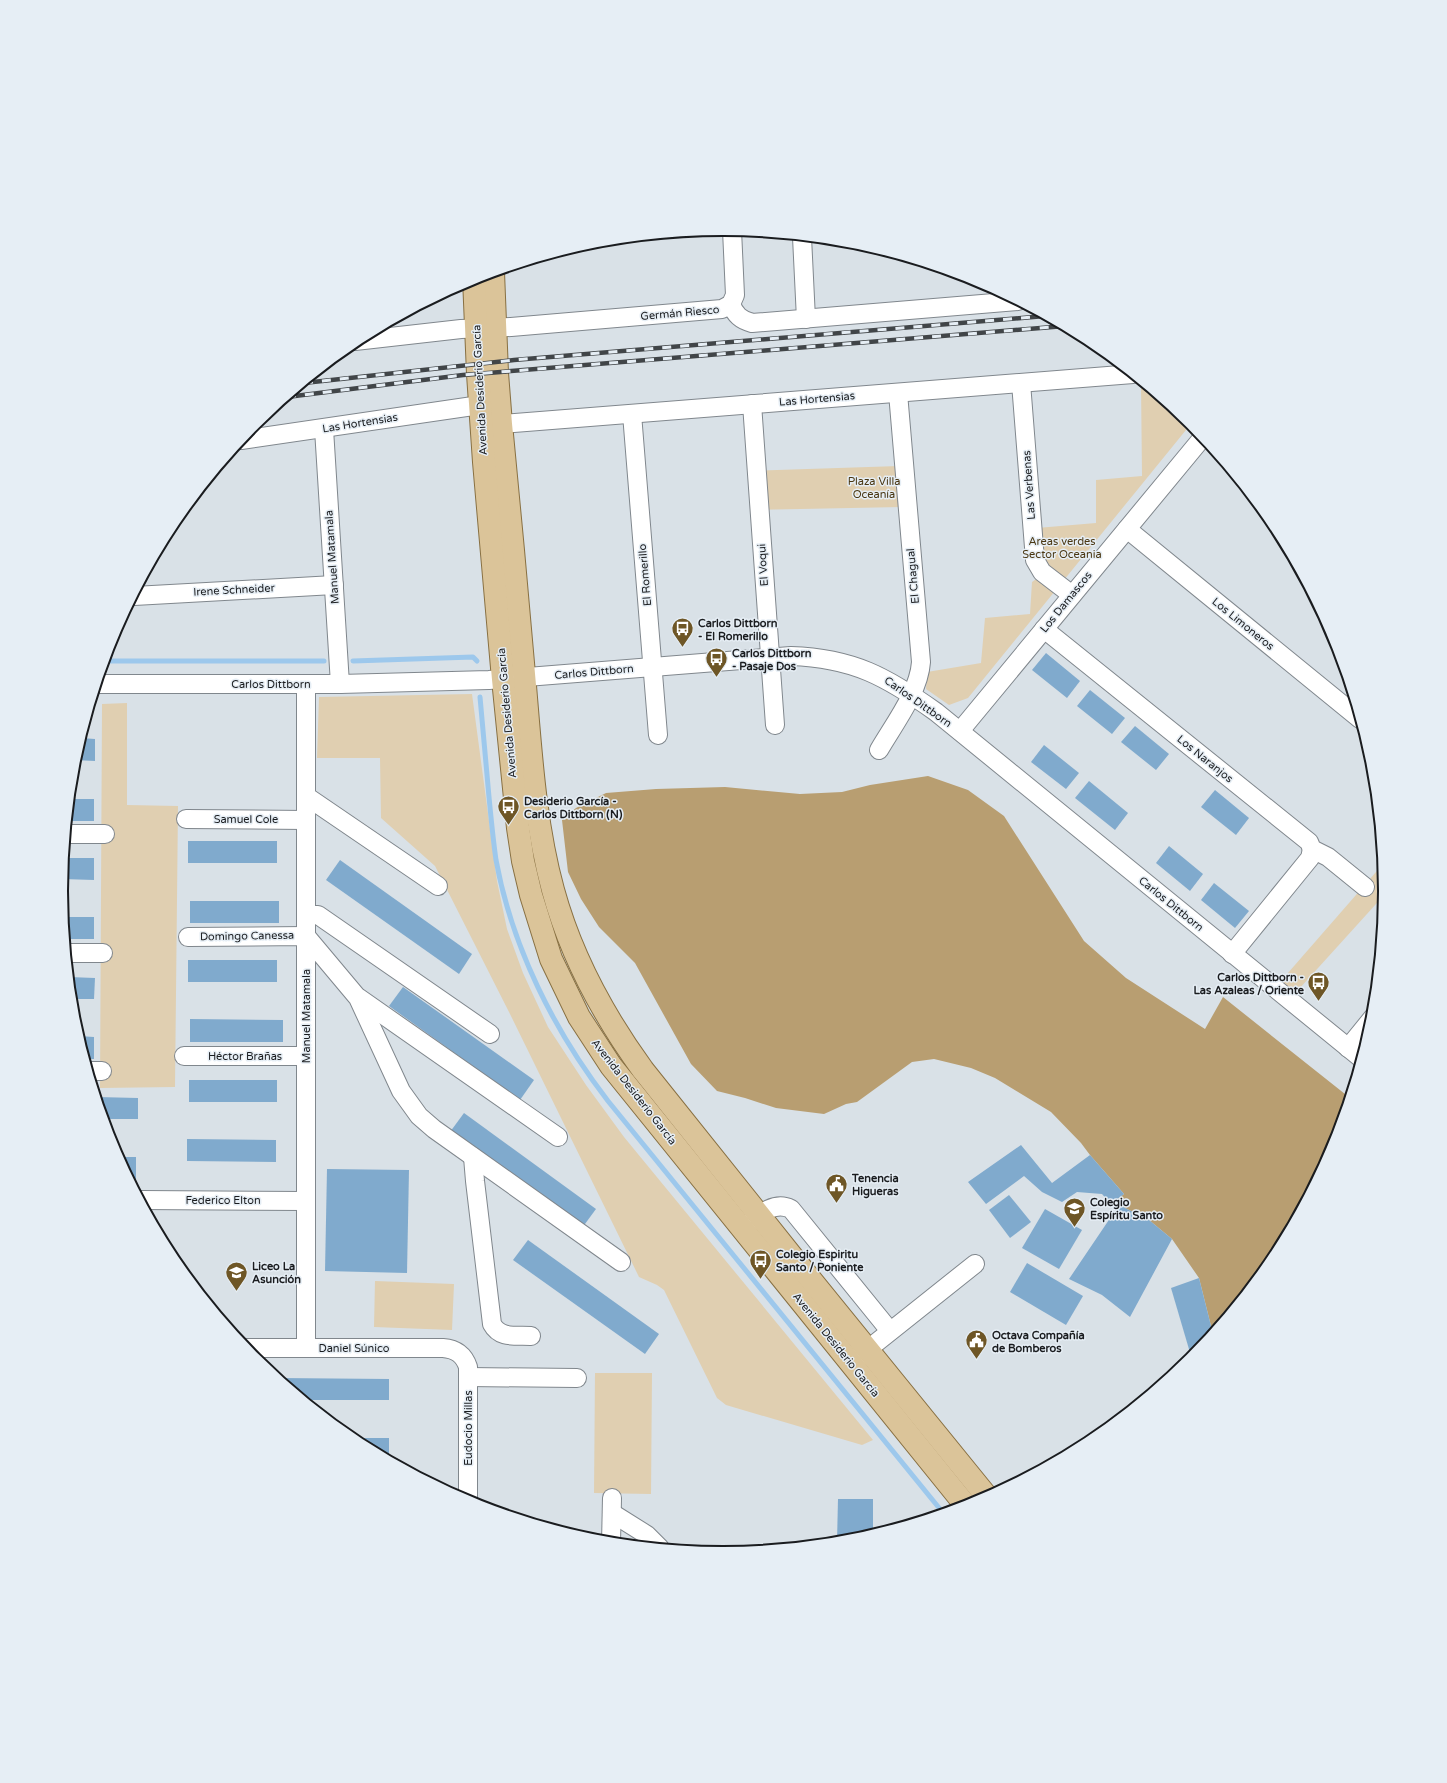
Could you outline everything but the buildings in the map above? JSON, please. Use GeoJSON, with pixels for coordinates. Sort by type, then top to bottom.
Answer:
{"type":"FeatureCollection","features":[{"type":"Feature","properties":{"kind":"main road","name":"Avenida Desiderio García"},"geometry":{"type":"LineString","coordinates":[[492,279],[486,327],[480,405],[503,679],[518,828],[531,895],[551,959],[579,1017],[611,1066],[742,1229],[859,1356],[919,1429],[983,1493]]}},
{"type":"Feature","properties":{"kind":"main road","name":"Avenida Desiderio García"},"geometry":{"type":"LineString","coordinates":[[476,285],[486,327],[502,424],[538,809],[553,889],[576,957],[606,1015],[624,1044],[759,1215],[859,1356]]}},
{"type":"Feature","properties":{"kind":"main road"},"geometry":{"type":"LineString","coordinates":[[531,895],[553,889]]}},
{"type":"Feature","properties":{"kind":"main road"},"geometry":{"type":"LineString","coordinates":[[702,1178],[719,1165]]}},
{"type":"Feature","properties":{"kind":"main road","name":"Avenida Desiderio García"},"geometry":{"type":"LineString","coordinates":[[919,1429],[964,1501]]}},
{"type":"Feature","properties":{"kind":"street"},"geometry":{"type":"LineString","coordinates":[[731,304],[736,294],[732,236]]}},
{"type":"Feature","properties":{"kind":"street"},"geometry":{"type":"LineString","coordinates":[[802,241],[806,319]]}},
{"type":"Feature","properties":{"kind":"street","name":"Germán Riesco"},"geometry":{"type":"LineString","coordinates":[[370,339],[486,327],[717,310],[727,308],[731,304],[736,314],[752,323],[1008,302]]}},
{"type":"Feature","properties":{"kind":"street","name":"Las Hortensias"},"geometry":{"type":"LineString","coordinates":[[502,424],[1127,374]]}},
{"type":"Feature","properties":{"kind":"street","name":"Las Verbenas"},"geometry":{"type":"LineString","coordinates":[[1021,383],[1034,556],[1042,572],[1072,595]]}},
{"type":"Feature","properties":{"kind":"street","name":"El Chagual"},"geometry":{"type":"LineString","coordinates":[[879,750],[911,695],[918,678],[921,662],[898,393]]}},
{"type":"Feature","properties":{"kind":"street","name":"El Voqui"},"geometry":{"type":"LineString","coordinates":[[752,404],[775,725]]}},
{"type":"Feature","properties":{"kind":"street","name":"Las Hortensias"},"geometry":{"type":"LineString","coordinates":[[250,439],[480,405]]}},
{"type":"Feature","properties":{"kind":"street","name":"El Romerillo"},"geometry":{"type":"LineString","coordinates":[[632,414],[658,735]]}},
{"type":"Feature","properties":{"kind":"street","name":"Manuel Matamala"},"geometry":{"type":"LineString","coordinates":[[324,429],[340,684]]}},
{"type":"Feature","properties":{"kind":"street","name":"Los Damascos"},"geometry":{"type":"LineString","coordinates":[[960,731],[1199,441]]}},
{"type":"Feature","properties":{"kind":"street","name":"Los Limoneros"},"geometry":{"type":"LineString","coordinates":[[1127,529],[1354,713]]}},
{"type":"Feature","properties":{"kind":"street","name":"Irene Schneider"},"geometry":{"type":"LineString","coordinates":[[139,596],[334,585]]}},
{"type":"Feature","properties":{"kind":"street","name":"Los Naranjos"},"geometry":{"type":"LineString","coordinates":[[1044,630],[1309,842],[1312,849],[1328,857],[1365,887]]}},
{"type":"Feature","properties":{"kind":"street","name":"Carlos Dittborn"},"geometry":{"type":"LineString","coordinates":[[102,684],[340,684],[503,679],[770,657],[810,656],[846,663],[880,676],[911,695],[960,731],[1358,1056]]}},
{"type":"Feature","properties":{"kind":"street","name":"Manuel Matamala"},"geometry":{"type":"LineString","coordinates":[[306,684],[306,1348]]}},
{"type":"Feature","properties":{"kind":"street"},"geometry":{"type":"LineString","coordinates":[[306,796],[438,886]]}},
{"type":"Feature","properties":{"kind":"street","name":"Samuel Cole"},"geometry":{"type":"LineString","coordinates":[[186,819],[306,820]]}},
{"type":"Feature","properties":{"kind":"street"},"geometry":{"type":"LineString","coordinates":[[71,834],[105,834]]}},
{"type":"Feature","properties":{"kind":"street"},"geometry":{"type":"LineString","coordinates":[[1232,954],[1310,858],[1312,849]]}},
{"type":"Feature","properties":{"kind":"street"},"geometry":{"type":"LineString","coordinates":[[306,915],[318,915],[490,1034]]}},
{"type":"Feature","properties":{"kind":"street"},"geometry":{"type":"LineString","coordinates":[[306,936],[358,998],[401,1091],[410,1106],[419,1116],[434,1129],[621,1262]]}},
{"type":"Feature","properties":{"kind":"street","name":"Domingo Canessa"},"geometry":{"type":"LineString","coordinates":[[188,937],[306,936]]}},
{"type":"Feature","properties":{"kind":"street"},"geometry":{"type":"LineString","coordinates":[[71,953],[103,953]]}},
{"type":"Feature","properties":{"kind":"street"},"geometry":{"type":"LineString","coordinates":[[358,998],[558,1137]]}},
{"type":"Feature","properties":{"kind":"street"},"geometry":{"type":"LineString","coordinates":[[1348,1048],[1364,1028]]}},
{"type":"Feature","properties":{"kind":"street","name":"Héctor Brañas"},"geometry":{"type":"LineString","coordinates":[[184,1056],[306,1056]]}},
{"type":"Feature","properties":{"kind":"street"},"geometry":{"type":"LineString","coordinates":[[473,1157],[492,1324],[498,1333],[505,1335],[531,1336]]}},
{"type":"Feature","properties":{"kind":"street","name":"Federico Elton"},"geometry":{"type":"LineString","coordinates":[[146,1200],[306,1201]]}},
{"type":"Feature","properties":{"kind":"street"},"geometry":{"type":"LineString","coordinates":[[742,1229],[759,1215],[775,1206],[781,1205],[791,1209],[890,1331]]}},
{"type":"Feature","properties":{"kind":"street"},"geometry":{"type":"LineString","coordinates":[[859,1356],[975,1264]]}},
{"type":"Feature","properties":{"kind":"street","name":"Daniel Súnico"},"geometry":{"type":"LineString","coordinates":[[253,1348],[444,1348],[450,1349],[461,1355]]}},
{"type":"Feature","properties":{"kind":"street","name":"Eudocio Millas"},"geometry":{"type":"LineString","coordinates":[[461,1355],[468,1367],[468,1495]]}},
{"type":"Feature","properties":{"kind":"street"},"geometry":{"type":"LineString","coordinates":[[468,1377],[577,1378]]}},
{"type":"Feature","properties":{"kind":"street"},"geometry":{"type":"LineString","coordinates":[[611,1537],[612,1505],[655,1543]]}},
{"type":"Feature","properties":{"kind":"green space","name":"Areas verdes Sector Oceania"},"geometry":{"type":"Polygon","coordinates":[[[1141,386],[1186,428],[1186,430],[968,698],[949,705],[926,689],[927,672],[981,663],[985,618],[1030,614],[1032,582],[1042,575],[1062,576],[1043,561],[1037,528],[1096,523],[1096,480],[1142,476],[1141,386]]]}},
{"type":"Feature","properties":{"kind":"green space","name":"Plaza Villa Oceanía"},"geometry":{"type":"Polygon","coordinates":[[[899,466],[902,507],[753,510],[750,471],[899,466]]]}},
{"type":"Feature","properties":{"kind":"green space"},"geometry":{"type":"Polygon","coordinates":[[[472,694],[497,881],[507,929],[523,973],[548,1027],[586,1085],[624,1137],[873,1440],[862,1445],[726,1405],[717,1398],[664,1290],[657,1285],[639,1277],[510,1014],[435,866],[381,818],[380,758],[317,758],[319,697],[472,694]]]}},
{"type":"Feature","properties":{"kind":"green space"},"geometry":{"type":"Polygon","coordinates":[[[127,703],[127,805],[178,806],[175,1087],[100,1088],[102,704],[127,703]]]}},
{"type":"Feature","properties":{"kind":"green space"},"geometry":{"type":"Polygon","coordinates":[[[1378,869],[1379,901],[1289,1000],[1274,989],[1378,869]]]}},
{"type":"Feature","properties":{"kind":"green space"},"geometry":{"type":"Polygon","coordinates":[[[375,1281],[454,1284],[452,1330],[374,1327],[375,1281]]]}},
{"type":"Feature","properties":{"kind":"green space"},"geometry":{"type":"Polygon","coordinates":[[[595,1373],[652,1373],[651,1494],[594,1493],[595,1373]]]}},
{"type":"Feature","properties":{"kind":"shaded area"},"geometry":{"type":"Polygon","coordinates":[[[928,776],[968,790],[1004,816],[1084,941],[1126,978],[1205,1029],[1223,997],[1346,1095],[1329,1142],[1291,1219],[1269,1256],[1244,1291],[1212,1329],[1199,1278],[1172,1239],[1149,1220],[1119,1205],[1111,1204],[1124,1194],[1081,1143],[1051,1112],[995,1078],[971,1068],[934,1059],[912,1062],[857,1102],[846,1104],[824,1114],[776,1108],[717,1091],[691,1064],[635,963],[599,927],[581,899],[568,872],[562,820],[576,808],[606,793],[656,789],[725,787],[800,794],[842,792],[870,785],[928,776]]]}},
{"type":"Feature","properties":{"kind":"waterway"},"geometry":{"type":"LineString","coordinates":[[353,661],[473,657],[477,661]]}},
{"type":"Feature","properties":{"kind":"waterway"},"geometry":{"type":"LineString","coordinates":[[110,661],[324,661]]}},
{"type":"Feature","properties":{"kind":"waterway"},"geometry":{"type":"LineString","coordinates":[[480,697],[494,844],[503,892],[524,956],[553,1017],[588,1074],[608,1101],[940,1510]]}},
{"type":"Feature","properties":{"kind":"railway"},"geometry":{"type":"LineString","coordinates":[[311,382],[514,360],[1037,317]]}},
{"type":"Feature","properties":{"kind":"railway"},"geometry":{"type":"LineString","coordinates":[[294,396],[463,375],[1056,327]]}},
{"type":"Feature","properties":{"kind":"place","name":"Carlos Dittborn - El Romerillo"},"geometry":{"type":"Point","coordinates":[683,648]}},
{"type":"Feature","properties":{"kind":"place","name":"Carlos Dittborn - Pasaje Dos"},"geometry":{"type":"Point","coordinates":[716,678]}},
{"type":"Feature","properties":{"kind":"place","name":"Desiderio García - Carlos Dittborn (N)"},"geometry":{"type":"Point","coordinates":[508,826]}},
{"type":"Feature","properties":{"kind":"place","name":"Carlos Dittborn - Las Azaleas / Oriente"},"geometry":{"type":"Point","coordinates":[1319,1002]}},
{"type":"Feature","properties":{"kind":"place","name":"Tenencia Higueras"},"geometry":{"type":"Point","coordinates":[837,1204]}},
{"type":"Feature","properties":{"kind":"place","name":"Colegio Espíritu Santo"},"geometry":{"type":"Point","coordinates":[1075,1228]}},
{"type":"Feature","properties":{"kind":"place","name":"Colegio Espiritu Santo / Poniente"},"geometry":{"type":"Point","coordinates":[760,1280]}},
{"type":"Feature","properties":{"kind":"place","name":"Liceo La Asunción"},"geometry":{"type":"Point","coordinates":[237,1292]}},
{"type":"Feature","properties":{"kind":"place","name":"Octava Compañía de Bomberos"},"geometry":{"type":"Point","coordinates":[976,1360]}}]}
